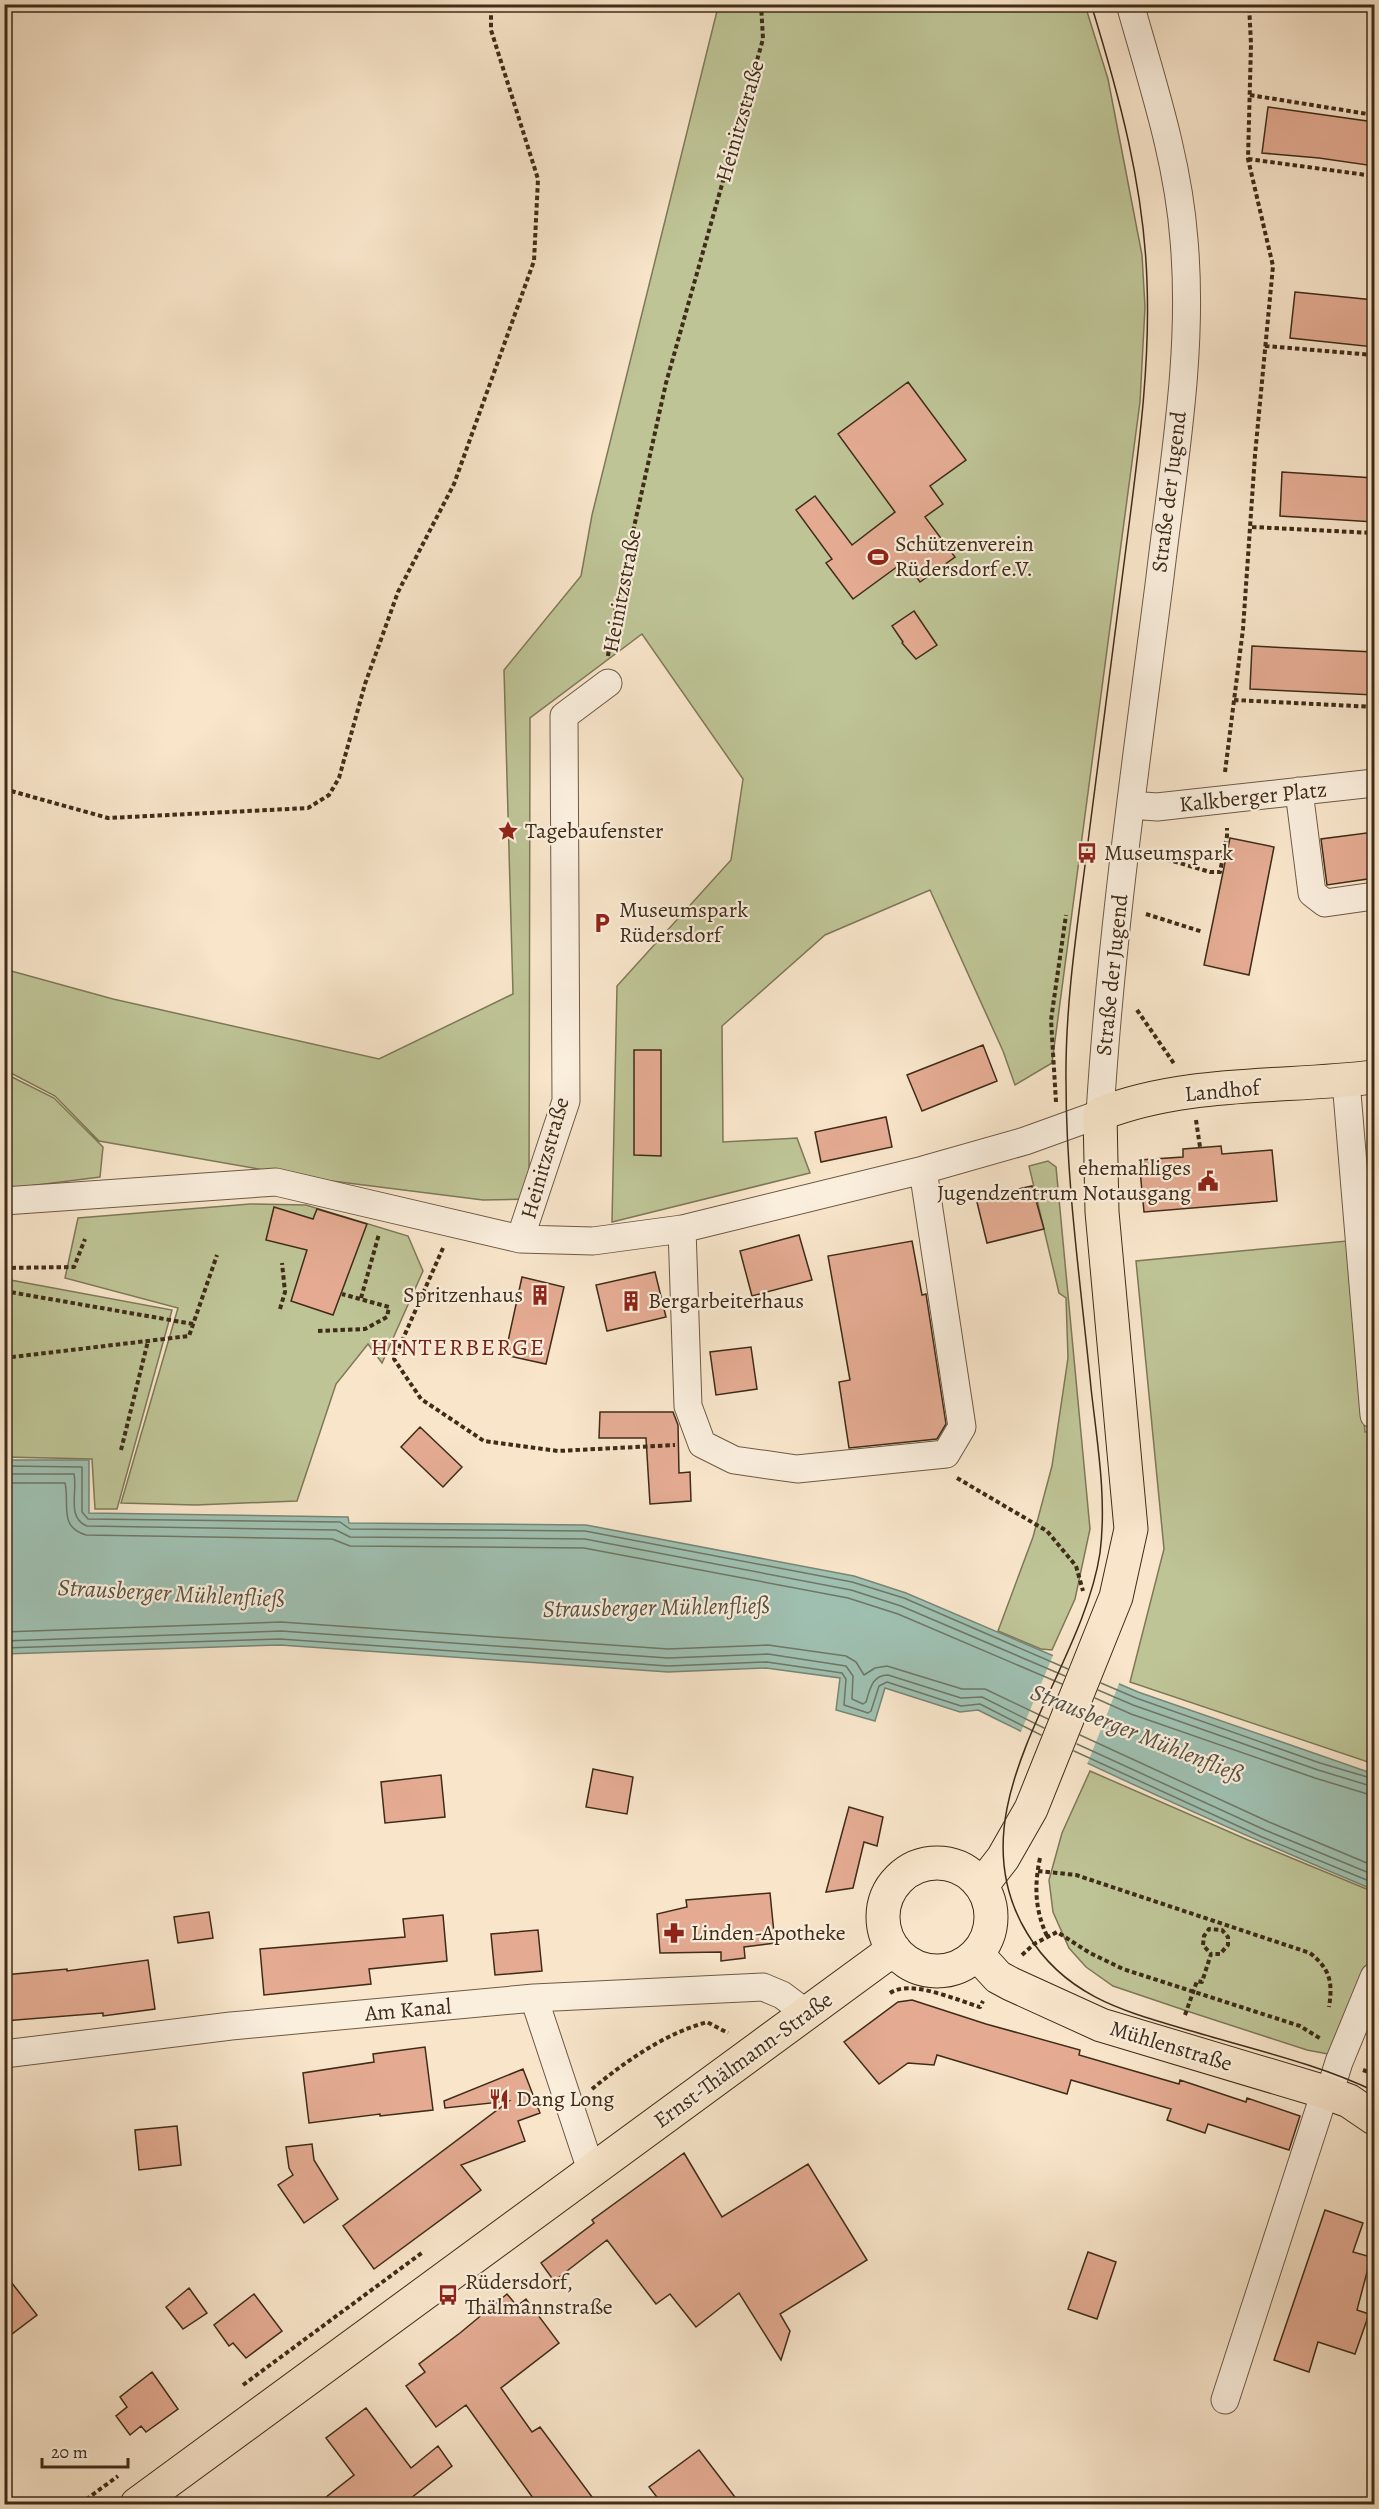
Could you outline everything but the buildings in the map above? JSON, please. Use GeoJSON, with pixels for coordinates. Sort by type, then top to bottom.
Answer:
{"type":"FeatureCollection","features":[{"type":"Feature","properties":{"kind":"main road","name":"Landhof"},"geometry":{"type":"LineString","coordinates":[[1100,1114],[1158,1097],[1215,1090],[1360,1079]]}},
{"type":"Feature","properties":{"kind":"main road","name":"Straße der Jugend"},"geometry":{"type":"LineString","coordinates":[[982,1885],[1003,1858],[1025,1820],[1109,1617],[1116,1597],[1131,1529],[1102,1212],[1100,1114]]}},
{"type":"Feature","properties":{"kind":"main road"},"geometry":{"type":"LineString","coordinates":[[921,1865],[954,1865],[969,1873],[982,1885],[990,1902],[992,1920],[987,1938],[977,1954],[965,1964],[934,1971],[919,1968],[905,1960],[894,1949],[886,1934],[883,1917],[886,1900],[893,1885],[905,1873],[921,1865]]}},
{"type":"Feature","properties":{"kind":"main road","name":"Ernst-Thälmann-Straße"},"geometry":{"type":"LineString","coordinates":[[137,2505],[894,1949]]}},
{"type":"Feature","properties":{"kind":"main road","name":"Mühlenstraße"},"geometry":{"type":"LineString","coordinates":[[977,1954],[998,1977],[1101,2025],[1327,2093],[1349,2102],[1374,2118]]}},
{"type":"Feature","properties":{"kind":"street","name":"Straße der Jugend"},"geometry":{"type":"LineString","coordinates":[[1100,1114],[1107,1003],[1177,440],[1187,327],[1185,240],[1177,183],[1164,123],[1130,4]]}},
{"type":"Feature","properties":{"kind":"street","name":"Heinitzstraße"},"geometry":{"type":"LineString","coordinates":[[520,1239],[566,1101],[564,716],[608,683]]}},
{"type":"Feature","properties":{"kind":"street","name":"Kalkberger Platz"},"geometry":{"type":"LineString","coordinates":[[1131,805],[1157,807],[1374,783]]}},
{"type":"Feature","properties":{"kind":"street"},"geometry":{"type":"LineString","coordinates":[[1299,791],[1312,893],[1325,903],[1374,896]]}},
{"type":"Feature","properties":{"kind":"street","name":"Landhof"},"geometry":{"type":"LineString","coordinates":[[1360,1079],[1374,1415]]}},
{"type":"Feature","properties":{"kind":"street","name":"Heinitzstraße"},"geometry":{"type":"LineString","coordinates":[[4,1201],[276,1182],[520,1239],[593,1241],[682,1229],[923,1170],[1058,1131],[1100,1114]]}},
{"type":"Feature","properties":{"kind":"street"},"geometry":{"type":"LineString","coordinates":[[682,1229],[688,1406],[702,1444],[734,1460],[797,1469],[946,1454],[962,1427],[923,1170]]}},
{"type":"Feature","properties":{"kind":"street"},"geometry":{"type":"LineString","coordinates":[[1225,2400],[1327,2093],[1374,1977]]}},
{"type":"Feature","properties":{"kind":"street","name":"Am Kanal"},"geometry":{"type":"LineString","coordinates":[[4,2054],[231,2026],[534,1998],[763,1987],[782,1995],[806,2013]]}},
{"type":"Feature","properties":{"kind":"street"},"geometry":{"type":"LineString","coordinates":[[534,1998],[591,2170]]}},
{"type":"Feature","properties":{"kind":"path"},"geometry":{"type":"LineString","coordinates":[[4,789],[108,818],[308,808],[330,795],[339,778],[365,684],[398,592],[454,484],[534,261],[538,179],[491,30],[491,4]]}},
{"type":"Feature","properties":{"kind":"path","name":"Heinitzstraße"},"geometry":{"type":"LineString","coordinates":[[608,683],[607,661],[612,626],[666,383],[763,39],[761,4]]}},
{"type":"Feature","properties":{"kind":"path"},"geometry":{"type":"LineString","coordinates":[[1225,769],[1252,527],[1255,455],[1273,266],[1248,159],[1249,4]]}},
{"type":"Feature","properties":{"kind":"path"},"geometry":{"type":"LineString","coordinates":[[1250,96],[1374,115]]}},
{"type":"Feature","properties":{"kind":"path"},"geometry":{"type":"LineString","coordinates":[[1248,159],[1374,176]]}},
{"type":"Feature","properties":{"kind":"path"},"geometry":{"type":"LineString","coordinates":[[1266,346],[1374,355]]}},
{"type":"Feature","properties":{"kind":"path"},"geometry":{"type":"LineString","coordinates":[[1252,527],[1374,533]]}},
{"type":"Feature","properties":{"kind":"path"},"geometry":{"type":"LineString","coordinates":[[1234,700],[1374,707]]}},
{"type":"Feature","properties":{"kind":"path"},"geometry":{"type":"LineString","coordinates":[[1152,855],[1210,872],[1220,872],[1227,836],[1226,826]]}},
{"type":"Feature","properties":{"kind":"path"},"geometry":{"type":"LineString","coordinates":[[1146,914],[1203,932]]}},
{"type":"Feature","properties":{"kind":"path"},"geometry":{"type":"LineString","coordinates":[[1058,1131],[1051,1020],[1066,915]]}},
{"type":"Feature","properties":{"kind":"path"},"geometry":{"type":"LineString","coordinates":[[1137,1010],[1176,1066]]}},
{"type":"Feature","properties":{"kind":"path"},"geometry":{"type":"LineString","coordinates":[[1196,1120],[1200,1147]]}},
{"type":"Feature","properties":{"kind":"path"},"geometry":{"type":"LineString","coordinates":[[361,1298],[387,1207]]}},
{"type":"Feature","properties":{"kind":"path"},"geometry":{"type":"LineString","coordinates":[[454,1223],[394,1359],[421,1400],[484,1441],[558,1451],[702,1444]]}},
{"type":"Feature","properties":{"kind":"path"},"geometry":{"type":"LineString","coordinates":[[4,1268],[74,1267],[85,1239]]}},
{"type":"Feature","properties":{"kind":"path"},"geometry":{"type":"LineString","coordinates":[[4,1358],[189,1336],[217,1255]]}},
{"type":"Feature","properties":{"kind":"path"},"geometry":{"type":"LineString","coordinates":[[280,1309],[285,1293],[282,1263]]}},
{"type":"Feature","properties":{"kind":"path"},"geometry":{"type":"LineString","coordinates":[[4,1291],[193,1324]]}},
{"type":"Feature","properties":{"kind":"path"},"geometry":{"type":"LineString","coordinates":[[318,1331],[365,1329],[387,1317],[389,1307],[342,1294]]}},
{"type":"Feature","properties":{"kind":"path"},"geometry":{"type":"LineString","coordinates":[[121,1450],[148,1341]]}},
{"type":"Feature","properties":{"kind":"path"},"geometry":{"type":"LineString","coordinates":[[924,1457],[1047,1531],[1076,1566],[1083,1591]]}},
{"type":"Feature","properties":{"kind":"path"},"geometry":{"type":"LineString","coordinates":[[1025,1820],[1043,1844],[1038,1871],[1037,1911],[1047,1936],[1057,1932],[1090,1953],[1123,1969],[1300,2026],[1316,2037]]}},
{"type":"Feature","properties":{"kind":"path"},"geometry":{"type":"LineString","coordinates":[[1038,1871],[1076,1875],[1221,1927],[1310,1953],[1322,1962],[1329,1976],[1331,1993],[1329,2010]]}},
{"type":"Feature","properties":{"kind":"path"},"geometry":{"type":"LineString","coordinates":[[1221,1927],[1228,1937],[1228,1945],[1220,1954],[1211,1954],[1203,1945],[1203,1936],[1209,1929],[1221,1927]]}},
{"type":"Feature","properties":{"kind":"path"},"geometry":{"type":"LineString","coordinates":[[1185,2015],[1197,1981],[1202,1982],[1211,1954]]}},
{"type":"Feature","properties":{"kind":"path"},"geometry":{"type":"LineString","coordinates":[[885,1997],[896,1990],[911,1986],[980,2007]]}},
{"type":"Feature","properties":{"kind":"path"},"geometry":{"type":"LineString","coordinates":[[570,2107],[631,2057],[694,2026],[707,2022],[728,2034]]}},
{"type":"Feature","properties":{"kind":"path"},"geometry":{"type":"LineString","coordinates":[[1324,2040],[1326,2030]]}},
{"type":"Feature","properties":{"kind":"green space"},"geometry":{"type":"Polygon","coordinates":[[[729,4],[1085,5],[1108,79],[1142,255],[1145,307],[1140,402],[1052,1063],[1015,1085],[1003,1051],[930,890],[825,935],[722,1026],[723,1142],[797,1138],[810,1173],[612,1222],[617,986],[731,860],[743,779],[642,634],[530,718],[529,1199],[483,1200],[316,1179],[99,1141],[55,1096],[5,1070],[4,969],[113,999],[379,1059],[513,994],[504,670],[581,576],[592,515],[717,11],[729,4]]]}},
{"type":"Feature","properties":{"kind":"green space"},"geometry":{"type":"Polygon","coordinates":[[[4,1073],[54,1098],[103,1147],[100,1177],[5,1189],[4,1073]]]}},
{"type":"Feature","properties":{"kind":"green space"},"geometry":{"type":"Polygon","coordinates":[[[1048,1161],[1056,1167],[1090,1529],[1075,1599],[1052,1650],[1041,1649],[998,1631],[1033,1537],[1052,1466],[1068,1358],[1066,1298],[1059,1293],[1029,1166],[1048,1161]]]}},
{"type":"Feature","properties":{"kind":"green space"},"geometry":{"type":"Polygon","coordinates":[[[250,1204],[306,1205],[408,1236],[423,1271],[382,1363],[368,1344],[336,1384],[297,1501],[196,1505],[121,1503],[178,1308],[65,1278],[78,1218],[250,1204]]]}},
{"type":"Feature","properties":{"kind":"green space"},"geometry":{"type":"Polygon","coordinates":[[[1347,1241],[1365,1432],[1374,1431],[1374,1764],[1130,1682],[1164,1549],[1136,1261],[1347,1241]]]}},
{"type":"Feature","properties":{"kind":"green space"},"geometry":{"type":"Polygon","coordinates":[[[5,1279],[172,1310],[117,1509],[95,1509],[92,1459],[5,1457],[5,1279]]]}},
{"type":"Feature","properties":{"kind":"green space"},"geometry":{"type":"Polygon","coordinates":[[[1090,1771],[1374,1892],[1374,1998],[1354,2059],[1307,2050],[1113,1986],[1086,1967],[1069,1948],[1053,1912],[1049,1880],[1062,1833],[1090,1771]]]}},
{"type":"Feature","properties":{"kind":"water","name":"Strausberger Mühlenfließ"},"geometry":{"type":"Polygon","coordinates":[[[5,1460],[89,1460],[89,1513],[348,1517],[349,1523],[586,1525],[854,1576],[906,1593],[1138,1692],[1374,1774],[1374,1890],[1174,1803],[978,1710],[960,1712],[885,1688],[875,1721],[836,1710],[840,1678],[766,1668],[668,1672],[280,1645],[5,1654],[5,1460]]]}},
{"type":"Feature","properties":{"kind":"pier"},"geometry":{"type":"Polygon","coordinates":[[[1054,1653],[1120,1681],[1086,1767],[1020,1734],[1054,1653]]]}},
{"type":"Feature","properties":{"kind":"tram line"},"geometry":{"type":"LineString","coordinates":[[1091,4],[1120,107],[1135,176],[1145,246],[1148,312],[1141,429],[1077,927],[1066,1050],[1068,1158],[1100,1470],[1102,1532],[1100,1553],[1088,1600],[1028,1742],[1011,1790],[1003,1838],[1007,1885],[1027,1933],[1060,1973],[1079,1988],[1122,2009],[1309,2065],[1374,2091]]}},
{"type":"Feature","properties":{"kind":"place","name":"Schützenverein Rüdersdorf e.V."},"geometry":{"type":"Point","coordinates":[878,557]}},
{"type":"Feature","properties":{"kind":"place","name":"Tagebaufenster"},"geometry":{"type":"Point","coordinates":[508,831]}},
{"type":"Feature","properties":{"kind":"place","name":"Museumspark"},"geometry":{"type":"Point","coordinates":[1087,853]}},
{"type":"Feature","properties":{"kind":"place","name":"Museumspark Rüdersdorf"},"geometry":{"type":"Point","coordinates":[602,923]}},
{"type":"Feature","properties":{"kind":"place","name":"ehemahliges Jugendzentrum Notausgang"},"geometry":{"type":"Point","coordinates":[1208,1181]}},
{"type":"Feature","properties":{"kind":"place","name":"Spritzenhaus"},"geometry":{"type":"Point","coordinates":[540,1295]}},
{"type":"Feature","properties":{"kind":"place","name":"Bergarbeiterhaus"},"geometry":{"type":"Point","coordinates":[631,1301]}},
{"type":"Feature","properties":{"kind":"place","name":"Linden-Apotheke"},"geometry":{"type":"Point","coordinates":[674,1933]}},
{"type":"Feature","properties":{"kind":"place","name":"Dang Long"},"geometry":{"type":"Point","coordinates":[499,2099]}},
{"type":"Feature","properties":{"kind":"place","name":"Rüdersdorf, Thälmannstraße"},"geometry":{"type":"Point","coordinates":[448,2295]}},
{"type":"Feature","properties":{"kind":"district","name":"HINTERBERGE"},"geometry":{"type":"Point","coordinates":[458,1347]}}]}
